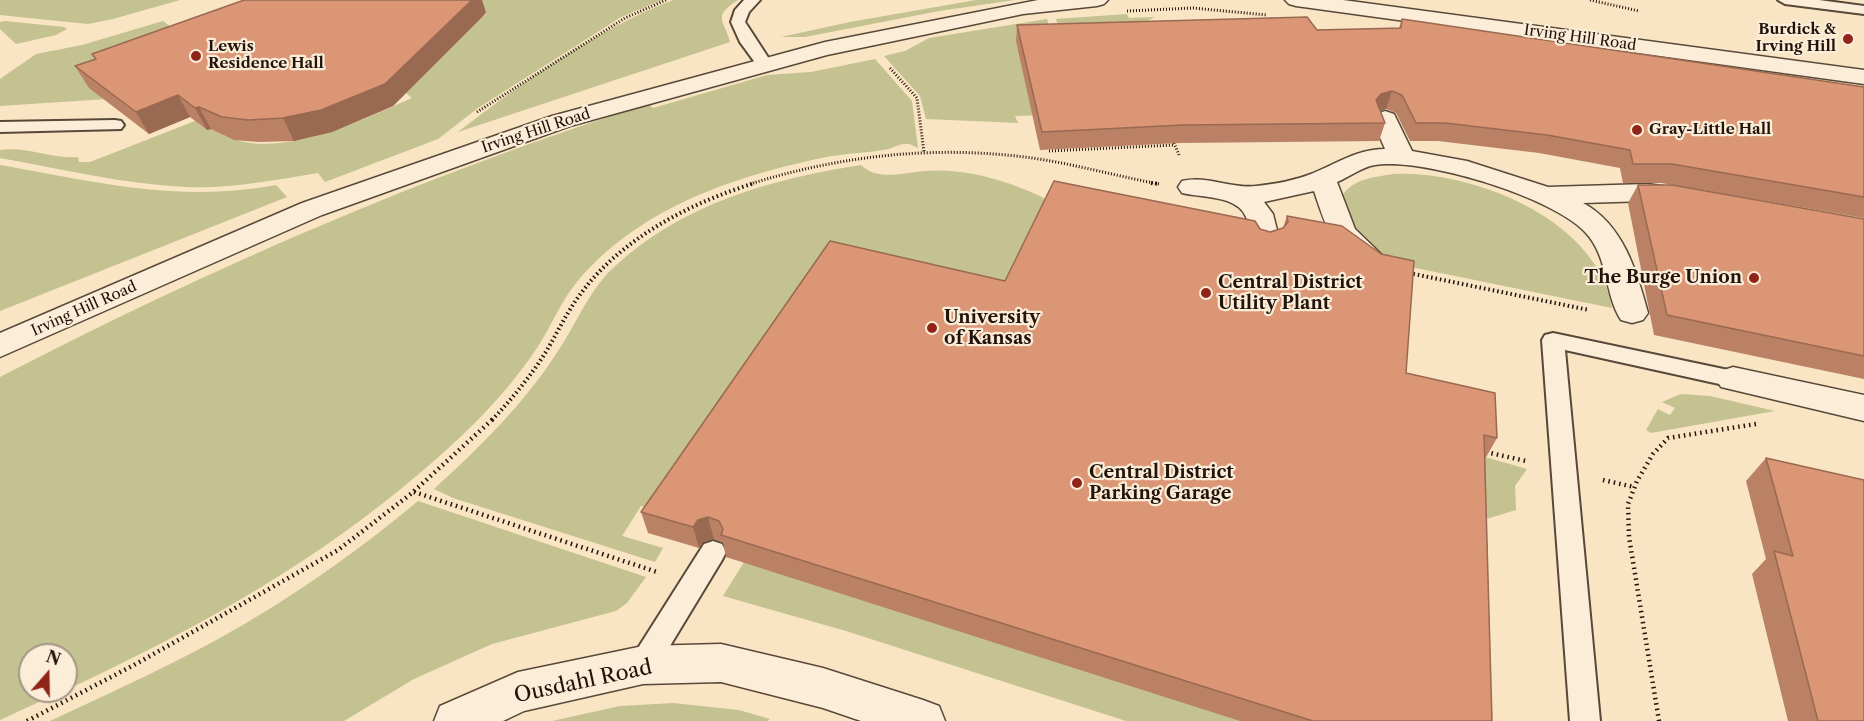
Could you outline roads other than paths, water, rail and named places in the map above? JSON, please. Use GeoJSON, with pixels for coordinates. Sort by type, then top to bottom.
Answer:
{"type":"FeatureCollection","features":[{"type":"Feature","properties":{"kind":"street","name":"Irving Hill Road"},"geometry":{"type":"LineString","coordinates":[[1296,0],[1864,77]]}},
{"type":"Feature","properties":{"kind":"street","name":"Irving Hill Road"},"geometry":{"type":"LineString","coordinates":[[0,346],[312,209],[561,121],[765,64],[962,19],[1023,8],[1108,6]]}},
{"type":"Feature","properties":{"kind":"street"},"geometry":{"type":"LineString","coordinates":[[1385,119],[1401,155]]}},
{"type":"Feature","properties":{"kind":"street"},"geometry":{"type":"LineString","coordinates":[[1238,196],[1284,191],[1322,179],[1374,157],[1401,155],[1461,166],[1541,195],[1591,209],[1630,210]]}},
{"type":"Feature","properties":{"kind":"street"},"geometry":{"type":"LineString","coordinates":[[1322,179],[1333,199],[1332,210],[1337,226],[1345,237],[1375,261],[1405,272]]}},
{"type":"Feature","properties":{"kind":"street"},"geometry":{"type":"LineString","coordinates":[[1192,187],[1238,196],[1255,205],[1264,230],[1284,191]]}},
{"type":"Feature","properties":{"kind":"street"},"geometry":{"type":"LineString","coordinates":[[1591,209],[1616,193],[1661,193],[1707,201]]}},
{"type":"Feature","properties":{"kind":"street"},"geometry":{"type":"LineString","coordinates":[[1591,209],[1618,265],[1632,312]]}},
{"type":"Feature","properties":{"kind":"street"},"geometry":{"type":"LineString","coordinates":[[1733,379],[1864,408]]}},
{"type":"Feature","properties":{"kind":"street"},"geometry":{"type":"LineString","coordinates":[[1822,419],[1864,417]]}},
{"type":"Feature","properties":{"kind":"street","name":"Ousdahl Road"},"geometry":{"type":"LineString","coordinates":[[456,721],[518,693],[644,665],[721,663],[823,688],[923,721]]}},
{"type":"Feature","properties":{"kind":"lane"},"geometry":{"type":"LineString","coordinates":[[753,0],[742,10],[738,22],[748,42],[765,64]]}},
{"type":"Feature","properties":{"kind":"lane"},"geometry":{"type":"LineString","coordinates":[[1785,0],[1864,10]]}},
{"type":"Feature","properties":{"kind":"lane"},"geometry":{"type":"LineString","coordinates":[[0,127],[116,125]]}},
{"type":"Feature","properties":{"kind":"lane"},"geometry":{"type":"LineString","coordinates":[[1585,721],[1553,340],[1733,379]]}},
{"type":"Feature","properties":{"kind":"lane"},"geometry":{"type":"LineString","coordinates":[[644,665],[713,552]]}},
{"type":"Feature","properties":{"kind":"place","name":"Burdick & Irving Hill"},"geometry":{"type":"Point","coordinates":[1848,39]}},
{"type":"Feature","properties":{"kind":"place","name":"Lewis Residence Hall"},"geometry":{"type":"Point","coordinates":[196,56]}},
{"type":"Feature","properties":{"kind":"place","name":"Gray-Little Hall"},"geometry":{"type":"Point","coordinates":[1637,130]}},
{"type":"Feature","properties":{"kind":"place","name":"The Burge Union"},"geometry":{"type":"Point","coordinates":[1754,278]}},
{"type":"Feature","properties":{"kind":"place","name":"Central District Utility Plant"},"geometry":{"type":"Point","coordinates":[1206,293]}},
{"type":"Feature","properties":{"kind":"place","name":"University of Kansas"},"geometry":{"type":"Point","coordinates":[932,328]}},
{"type":"Feature","properties":{"kind":"place","name":"Central District Parking Garage"},"geometry":{"type":"Point","coordinates":[1077,483]}}]}
